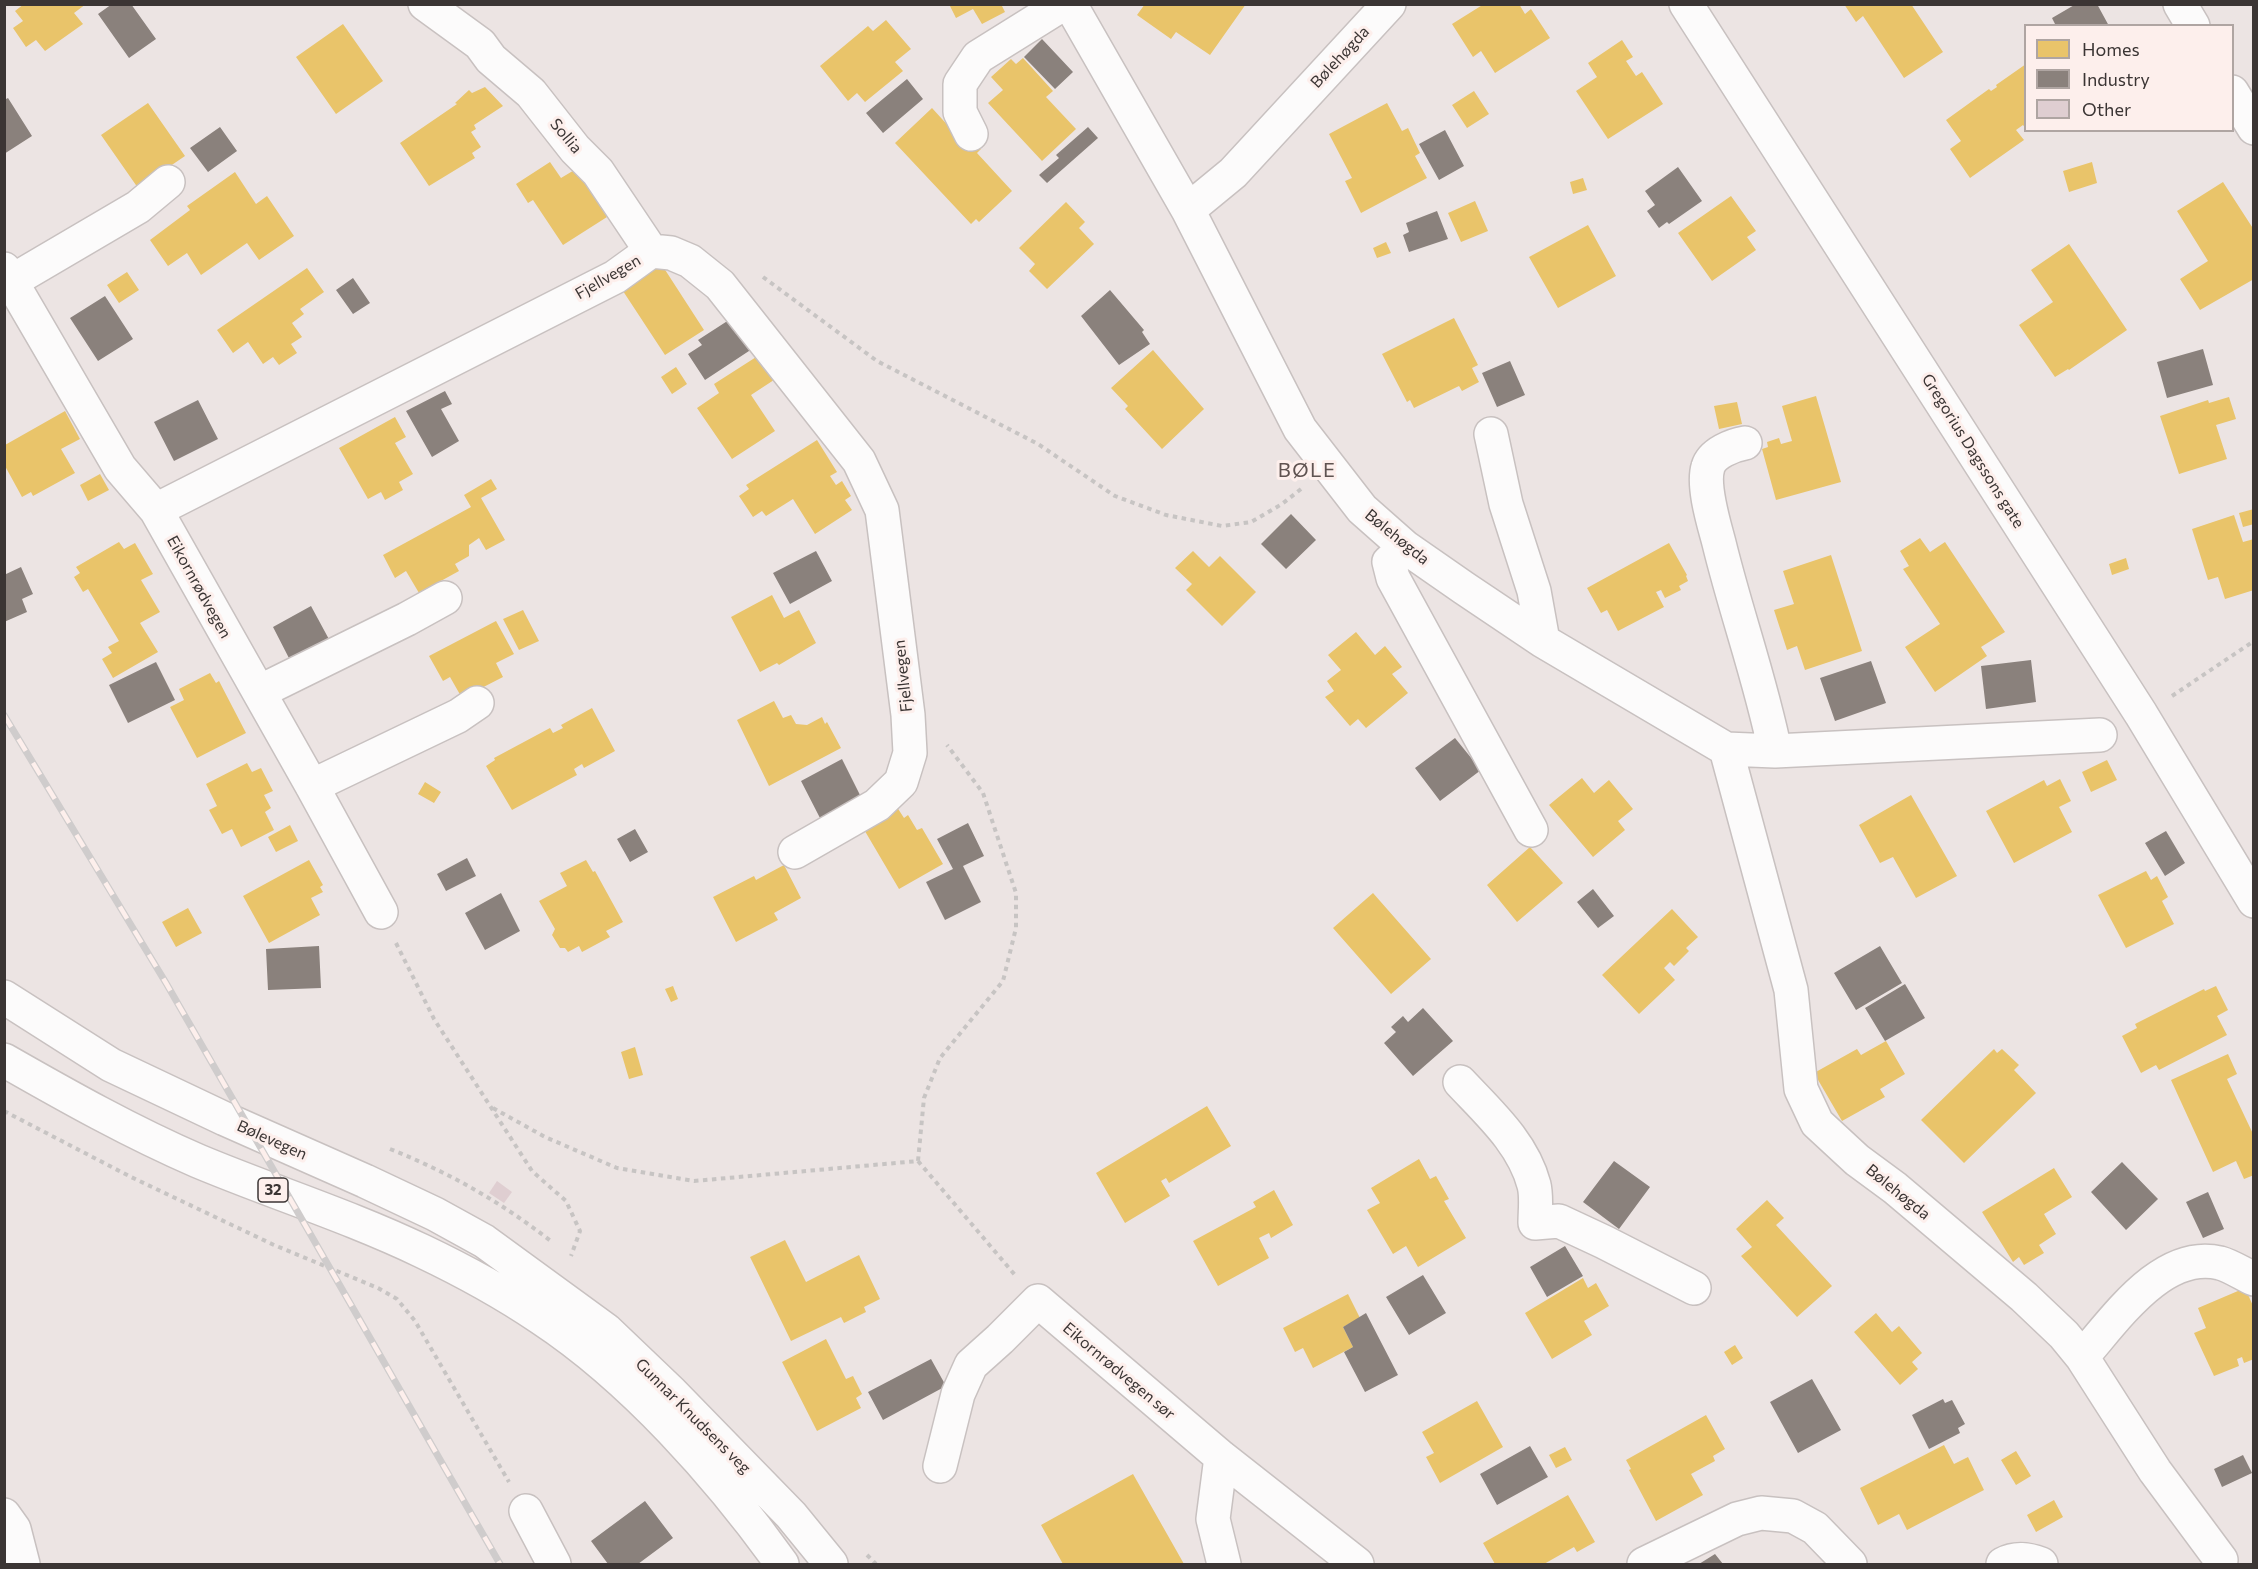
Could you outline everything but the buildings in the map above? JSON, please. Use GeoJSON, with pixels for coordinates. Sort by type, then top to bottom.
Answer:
{"type":"FeatureCollection","features":[{"type":"Feature","properties":{"kind":"street","name":"Sollia"},"geometry":{"type":"LineString","coordinates":[[424,4],[480,44],[490,58],[531,93],[575,148],[598,172],[646,244]]}},
{"type":"Feature","properties":{"kind":"street"},"geometry":{"type":"LineString","coordinates":[[971,134],[960,112],[960,84],[978,57],[1063,4]]}},
{"type":"Feature","properties":{"kind":"street","name":"Bølehøgda"},"geometry":{"type":"LineString","coordinates":[[1070,4],[1188,210],[1300,429],[1362,509],[1405,547],[1544,641],[1726,749],[1775,751],[2100,735]]}},
{"type":"Feature","properties":{"kind":"street","name":"Bølehøgda"},"geometry":{"type":"LineString","coordinates":[[1188,210],[1233,173],[1389,4]]}},
{"type":"Feature","properties":{"kind":"street","name":"Gregorius Dagssons gate"},"geometry":{"type":"LineString","coordinates":[[1686,4],[2141,714],[2253,901]]}},
{"type":"Feature","properties":{"kind":"street"},"geometry":{"type":"LineString","coordinates":[[2180,4],[2192,24]]}},
{"type":"Feature","properties":{"kind":"street"},"geometry":{"type":"LineString","coordinates":[[2234,95],[2253,128]]}},
{"type":"Feature","properties":{"kind":"street"},"geometry":{"type":"LineString","coordinates":[[8,275],[138,207],[168,182]]}},
{"type":"Feature","properties":{"kind":"street","name":"Fjellvegen"},"geometry":{"type":"LineString","coordinates":[[156,510],[615,277],[646,244],[690,261],[720,285],[860,461],[882,510],[908,715],[910,753],[901,782],[877,805],[795,852]]}},
{"type":"Feature","properties":{"kind":"street","name":"Eikornrødvegen"},"geometry":{"type":"LineString","coordinates":[[8,275],[120,468],[156,510],[381,912]]}},
{"type":"Feature","properties":{"kind":"street"},"geometry":{"type":"LineString","coordinates":[[1491,434],[1506,504],[1534,591],[1544,641]]}},
{"type":"Feature","properties":{"kind":"street"},"geometry":{"type":"LineString","coordinates":[[1745,442],[1733,445],[1714,457],[1708,466],[1707,500],[1768,717],[1775,751]]}},
{"type":"Feature","properties":{"kind":"street"},"geometry":{"type":"LineString","coordinates":[[1405,547],[1389,562],[1393,578],[1531,830]]}},
{"type":"Feature","properties":{"kind":"street"},"geometry":{"type":"LineString","coordinates":[[259,692],[445,598]]}},
{"type":"Feature","properties":{"kind":"street"},"geometry":{"type":"LineString","coordinates":[[312,786],[458,716],[477,703]]}},
{"type":"Feature","properties":{"kind":"street","name":"Bølehøgda"},"geometry":{"type":"LineString","coordinates":[[1726,749],[1791,990],[1801,1089],[1817,1123],[1857,1160],[1895,1188],[2024,1297],[2064,1335],[2082,1357],[2155,1471],[2221,1560]]}},
{"type":"Feature","properties":{"kind":"street","name":"Bølevegen"},"geometry":{"type":"LineString","coordinates":[[4,997],[111,1065],[435,1214],[484,1241],[541,1281]]}},
{"type":"Feature","properties":{"kind":"street","name":"Gunnar Knudsens veg"},"geometry":{"type":"LineString","coordinates":[[4,1060],[88,1107],[196,1160],[422,1251],[542,1319],[592,1357],[652,1409],[713,1478],[782,1564]]}},
{"type":"Feature","properties":{"kind":"street"},"geometry":{"type":"LineString","coordinates":[[1460,1082],[1503,1127],[1525,1159],[1535,1186],[1535,1223],[1559,1221],[1694,1288]]}},
{"type":"Feature","properties":{"kind":"street"},"geometry":{"type":"LineString","coordinates":[[2082,1357],[2147,1285],[2173,1268],[2188,1262],[2220,1263],[2253,1279]]}},
{"type":"Feature","properties":{"kind":"street","name":"Gunnar Knudsens veg"},"geometry":{"type":"LineString","coordinates":[[541,1281],[606,1330],[672,1393],[791,1515],[831,1564]]}},
{"type":"Feature","properties":{"kind":"street"},"geometry":{"type":"LineString","coordinates":[[940,1466],[958,1394],[971,1365],[1038,1301]]}},
{"type":"Feature","properties":{"kind":"street","name":"Eikornrødvegen sør"},"geometry":{"type":"LineString","coordinates":[[1038,1301],[1221,1457],[1357,1564]]}},
{"type":"Feature","properties":{"kind":"street"},"geometry":{"type":"LineString","coordinates":[[1221,1457],[1213,1519],[1224,1564]]}},
{"type":"Feature","properties":{"kind":"street"},"geometry":{"type":"LineString","coordinates":[[526,1511],[554,1564]]}},
{"type":"Feature","properties":{"kind":"street"},"geometry":{"type":"LineString","coordinates":[[1644,1564],[1737,1519],[1761,1513],[1793,1516],[1815,1528],[1850,1564]]}},
{"type":"Feature","properties":{"kind":"street"},"geometry":{"type":"LineString","coordinates":[[4,1515],[14,1529],[23,1564]]}},
{"type":"Feature","properties":{"kind":"street"},"geometry":{"type":"LineString","coordinates":[[2003,1564],[2010,1560],[2020,1559],[2041,1564]]}},
{"type":"Feature","properties":{"kind":"path"},"geometry":{"type":"LineString","coordinates":[[761,276],[877,361],[1038,444],[1115,496],[1166,515],[1222,526],[1251,522],[1282,504],[1328,467]]}},
{"type":"Feature","properties":{"kind":"path"},"geometry":{"type":"LineString","coordinates":[[2141,714],[2180,691],[2253,641]]}},
{"type":"Feature","properties":{"kind":"path"},"geometry":{"type":"LineString","coordinates":[[908,715],[934,729],[983,793],[1016,893],[1016,928],[1003,981],[940,1058],[924,1098],[918,1161],[1038,1301]]}},
{"type":"Feature","properties":{"kind":"path"},"geometry":{"type":"LineString","coordinates":[[381,912],[434,1019],[493,1107],[532,1171],[566,1201],[580,1231],[571,1256]]}},
{"type":"Feature","properties":{"kind":"path"},"geometry":{"type":"LineString","coordinates":[[493,1107],[545,1137],[617,1168],[694,1181],[918,1161]]}},
{"type":"Feature","properties":{"kind":"path"},"geometry":{"type":"LineString","coordinates":[[4,1111],[131,1177],[253,1236],[378,1288],[397,1299],[415,1321],[526,1511]]}},
{"type":"Feature","properties":{"kind":"railway"},"geometry":{"type":"LineString","coordinates":[[4,715],[166,983],[500,1564]]}},
{"type":"Feature","properties":{"kind":"district","name":"BØLE"},"geometry":{"type":"Point","coordinates":[1307,470]}}]}
